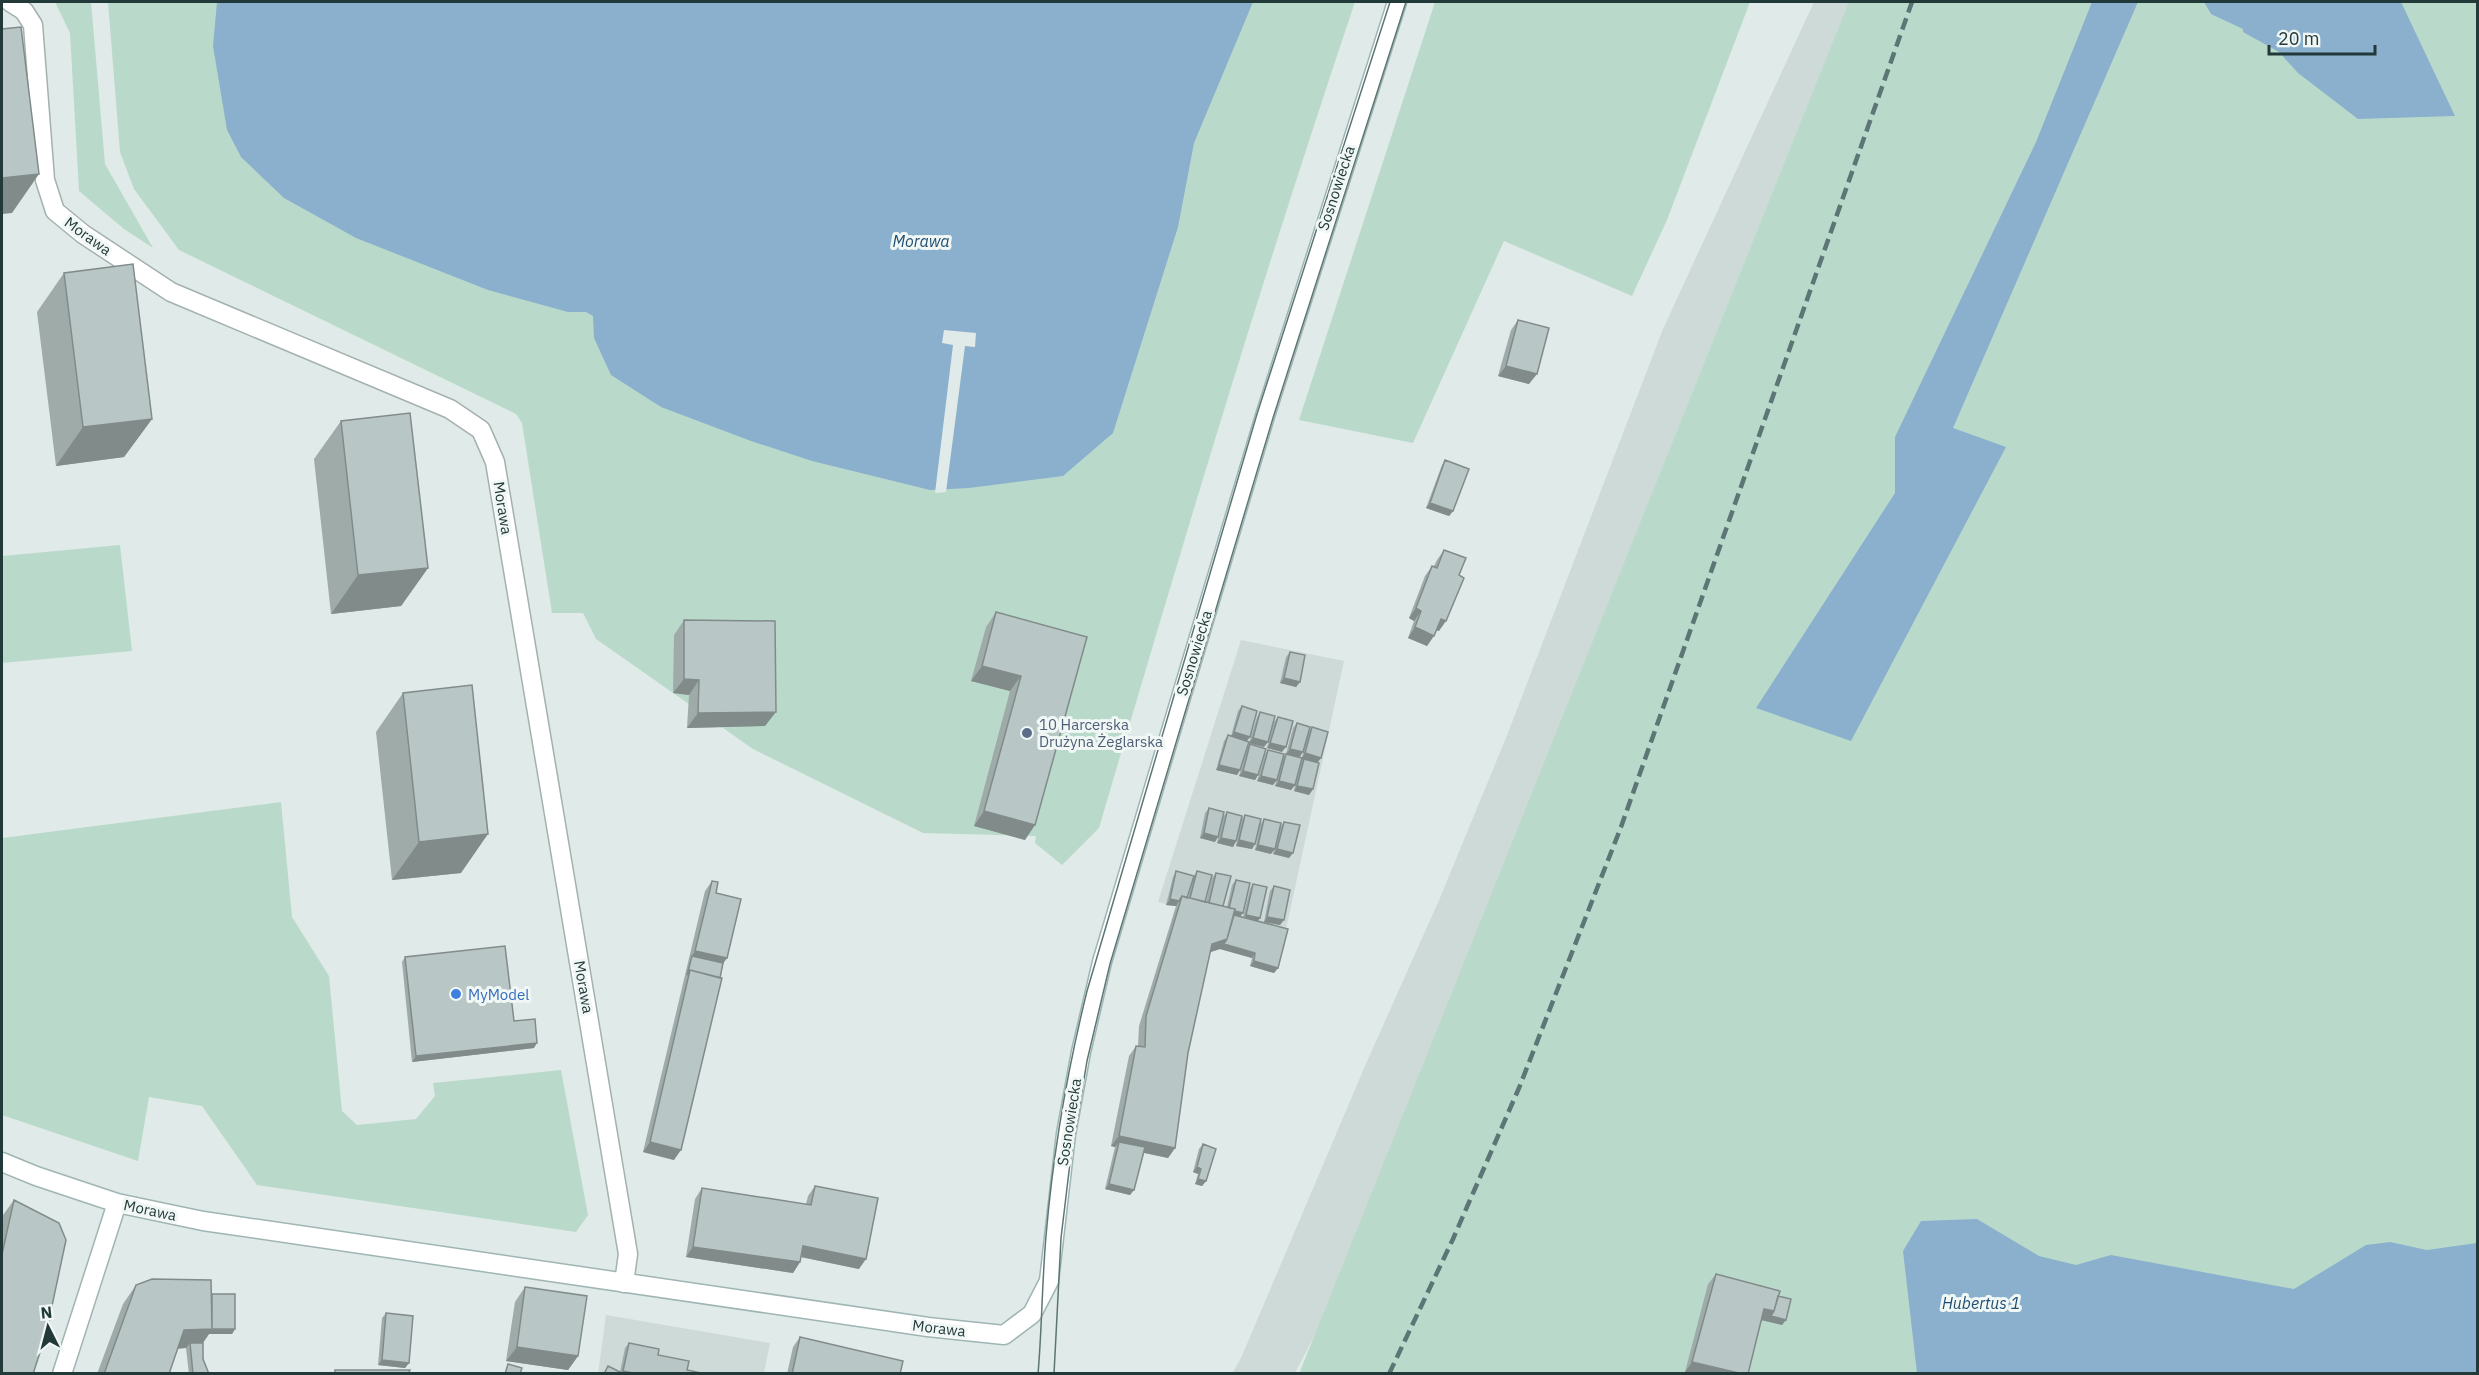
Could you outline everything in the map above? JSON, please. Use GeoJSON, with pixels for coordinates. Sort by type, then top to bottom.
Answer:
{"type":"FeatureCollection","features":[{"type":"Feature","properties":{"kind":"street","name":"Morawa"},"geometry":{"type":"LineString","coordinates":[[10,2],[24,11],[33,25],[45,180],[55,211],[83,234],[171,292],[450,409],[482,430],[495,462],[594,1042],[627,1254],[624,1283]]}},
{"type":"Feature","properties":{"kind":"street","name":"Sosnowiecka"},"geometry":{"type":"LineString","coordinates":[[1004,1335],[1032,1314],[1049,1281],[1059,1182],[1072,1096],[1087,1024],[1111,931],[1264,416],[1397,2]]}},
{"type":"Feature","properties":{"kind":"street","name":"Morawa"},"geometry":{"type":"LineString","coordinates":[[2,1162],[117,1203],[248,1229],[928,1327],[1004,1335]]}},
{"type":"Feature","properties":{"kind":"street"},"geometry":{"type":"LineString","coordinates":[[62,1374],[117,1203]]}},
{"type":"Feature","properties":{"kind":"shaded area"},"geometry":{"type":"Polygon","coordinates":[[[1814,2],[1881,2],[1379,1211],[1295,1373],[1232,1374],[1241,1358],[1365,1066],[1440,898],[1508,733],[1663,329],[1814,2]]]}},
{"type":"Feature","properties":{"kind":"shaded area"},"geometry":{"type":"Polygon","coordinates":[[[1241,640],[1344,661],[1285,934],[1158,902],[1241,640]]]}},
{"type":"Feature","properties":{"kind":"shaded area"},"geometry":{"type":"Polygon","coordinates":[[[606,1315],[770,1343],[764,1373],[598,1374],[606,1315]]]}},
{"type":"Feature","properties":{"kind":"green space"},"geometry":{"type":"Polygon","coordinates":[[[55,2],[91,2],[105,164],[153,248],[124,229],[79,191],[70,33],[55,2]]]}},
{"type":"Feature","properties":{"kind":"green space"},"geometry":{"type":"Polygon","coordinates":[[[108,2],[1355,2],[1223,414],[1099,828],[1062,865],[1035,843],[1036,836],[923,833],[753,749],[596,639],[583,613],[552,613],[522,423],[516,414],[179,250],[134,189],[120,152],[108,2]]]}},
{"type":"Feature","properties":{"kind":"green space"},"geometry":{"type":"Polygon","coordinates":[[[1435,2],[1750,2],[1667,220],[1632,296],[1504,241],[1413,443],[1299,420],[1435,2]]]}},
{"type":"Feature","properties":{"kind":"green space"},"geometry":{"type":"Polygon","coordinates":[[[1849,2],[2477,2],[2477,1373],[1299,1374],[1849,2]]]}},
{"type":"Feature","properties":{"kind":"green space"},"geometry":{"type":"Polygon","coordinates":[[[120,545],[132,651],[2,663],[2,556],[120,545]]]}},
{"type":"Feature","properties":{"kind":"green space"},"geometry":{"type":"Polygon","coordinates":[[[281,802],[292,917],[329,976],[342,1111],[357,1125],[416,1119],[435,1096],[433,1083],[561,1070],[588,1215],[576,1232],[257,1185],[202,1106],[149,1097],[138,1161],[2,1115],[2,838],[281,802]]]}},
{"type":"Feature","properties":{"kind":"water","name":"Morawa"},"geometry":{"type":"Polygon","coordinates":[[[217,2],[1253,2],[1194,143],[1178,227],[1113,433],[1063,476],[969,488],[930,490],[812,461],[661,407],[611,375],[594,338],[593,316],[586,312],[568,312],[488,290],[356,238],[284,198],[241,157],[227,130],[213,46],[217,2]]]}},
{"type":"Feature","properties":{"kind":"water"},"geometry":{"type":"Polygon","coordinates":[[[2092,2],[2138,2],[1953,428],[2006,447],[1851,741],[1756,708],[1895,493],[1895,437],[2036,142],[2092,2]]]}},
{"type":"Feature","properties":{"kind":"water"},"geometry":{"type":"Polygon","coordinates":[[[2204,2],[2401,2],[2455,116],[2358,119],[2298,73],[2279,52],[2243,32],[2243,29],[2211,14],[2204,2]]]}},
{"type":"Feature","properties":{"kind":"water","name":"Hubertus 1"},"geometry":{"type":"Polygon","coordinates":[[[1977,1219],[2039,1256],[2076,1265],[2111,1255],[2294,1289],[2366,1245],[2390,1242],[2427,1250],[2477,1243],[2477,1373],[1917,1373],[1903,1251],[1921,1221],[1977,1219]]]}},
{"type":"Feature","properties":{"kind":"pier"},"geometry":{"type":"Polygon","coordinates":[[[944,330],[976,333],[975,347],[965,346],[946,492],[935,493],[953,345],[942,343],[944,330]]]}},
{"type":"Feature","properties":{"kind":"building"},"geometry":{"type":"Polygon","coordinates":[[[21,27],[39,174],[2,178],[2,29],[21,27]]]}},
{"type":"Feature","properties":{"kind":"building"},"geometry":{"type":"Polygon","coordinates":[[[133,264],[152,419],[83,427],[64,273],[133,264]]]}},
{"type":"Feature","properties":{"kind":"building"},"geometry":{"type":"Polygon","coordinates":[[[1518,320],[1549,328],[1537,374],[1506,366],[1518,320]]]}},
{"type":"Feature","properties":{"kind":"building"},"geometry":{"type":"Polygon","coordinates":[[[410,413],[428,568],[358,575],[341,421],[410,413]]]}},
{"type":"Feature","properties":{"kind":"building"},"geometry":{"type":"Polygon","coordinates":[[[1445,460],[1469,469],[1453,511],[1430,503],[1445,460]]]}},
{"type":"Feature","properties":{"kind":"building"},"geometry":{"type":"Polygon","coordinates":[[[1444,550],[1466,558],[1459,575],[1464,578],[1446,621],[1441,619],[1434,636],[1415,627],[1421,611],[1416,608],[1432,566],[1437,568],[1444,550]]]}},
{"type":"Feature","properties":{"kind":"building","name":"10 Harcerska Drużyna Żeglarska"},"geometry":{"type":"Polygon","coordinates":[[[996,612],[1087,637],[1035,825],[984,811],[1021,676],[982,666],[996,612]]]}},
{"type":"Feature","properties":{"kind":"building"},"geometry":{"type":"Polygon","coordinates":[[[684,620],[775,621],[776,712],[698,713],[699,680],[684,679],[684,620]]]}},
{"type":"Feature","properties":{"kind":"building"},"geometry":{"type":"Polygon","coordinates":[[[1290,652],[1305,655],[1300,682],[1284,678],[1290,652]]]}},
{"type":"Feature","properties":{"kind":"building"},"geometry":{"type":"Polygon","coordinates":[[[472,685],[488,834],[419,842],[403,693],[472,685]]]}},
{"type":"Feature","properties":{"kind":"building"},"geometry":{"type":"Polygon","coordinates":[[[1242,706],[1257,711],[1250,737],[1234,732],[1242,706]]]}},
{"type":"Feature","properties":{"kind":"building"},"geometry":{"type":"Polygon","coordinates":[[[1260,712],[1275,716],[1268,742],[1253,738],[1260,712]]]}},
{"type":"Feature","properties":{"kind":"building"},"geometry":{"type":"Polygon","coordinates":[[[1278,717],[1293,721],[1286,747],[1270,743],[1278,717]]]}},
{"type":"Feature","properties":{"kind":"building"},"geometry":{"type":"Polygon","coordinates":[[[1297,723],[1310,727],[1303,752],[1290,749],[1297,723]]]}},
{"type":"Feature","properties":{"kind":"building"},"geometry":{"type":"Polygon","coordinates":[[[1312,727],[1328,732],[1321,758],[1305,753],[1312,727]]]}},
{"type":"Feature","properties":{"kind":"building"},"geometry":{"type":"Polygon","coordinates":[[[1228,735],[1249,742],[1240,770],[1219,765],[1228,735]]]}},
{"type":"Feature","properties":{"kind":"building"},"geometry":{"type":"Polygon","coordinates":[[[1250,744],[1266,749],[1258,775],[1243,771],[1250,744]]]}},
{"type":"Feature","properties":{"kind":"building"},"geometry":{"type":"Polygon","coordinates":[[[1268,750],[1284,754],[1277,780],[1261,776],[1268,750]]]}},
{"type":"Feature","properties":{"kind":"building"},"geometry":{"type":"Polygon","coordinates":[[[1286,754],[1302,758],[1295,785],[1279,781],[1286,754]]]}},
{"type":"Feature","properties":{"kind":"building"},"geometry":{"type":"Polygon","coordinates":[[[1304,759],[1319,763],[1313,789],[1297,786],[1304,759]]]}},
{"type":"Feature","properties":{"kind":"building"},"geometry":{"type":"Polygon","coordinates":[[[1209,808],[1224,812],[1218,837],[1204,833],[1209,808]]]}},
{"type":"Feature","properties":{"kind":"building"},"geometry":{"type":"Polygon","coordinates":[[[1227,812],[1242,816],[1236,841],[1221,838],[1227,812]]]}},
{"type":"Feature","properties":{"kind":"building"},"geometry":{"type":"Polygon","coordinates":[[[1245,815],[1261,819],[1255,844],[1239,840],[1245,815]]]}},
{"type":"Feature","properties":{"kind":"building"},"geometry":{"type":"Polygon","coordinates":[[[1264,819],[1281,823],[1275,849],[1258,845],[1264,819]]]}},
{"type":"Feature","properties":{"kind":"building"},"geometry":{"type":"Polygon","coordinates":[[[1284,822],[1300,825],[1293,853],[1277,849],[1284,822]]]}},
{"type":"Feature","properties":{"kind":"building"},"geometry":{"type":"Polygon","coordinates":[[[1176,871],[1194,876],[1187,898],[1182,896],[1179,901],[1170,899],[1176,871]]]}},
{"type":"Feature","properties":{"kind":"building"},"geometry":{"type":"Polygon","coordinates":[[[1197,871],[1212,875],[1205,902],[1190,898],[1197,871]]]}},
{"type":"Feature","properties":{"kind":"building"},"geometry":{"type":"Polygon","coordinates":[[[1216,873],[1231,876],[1223,906],[1209,903],[1216,873]]]}},
{"type":"Feature","properties":{"kind":"building"},"geometry":{"type":"Polygon","coordinates":[[[1236,880],[1250,883],[1243,913],[1229,908],[1236,880]]]}},
{"type":"Feature","properties":{"kind":"building"},"geometry":{"type":"Polygon","coordinates":[[[712,881],[718,882],[716,893],[741,899],[727,958],[695,951],[712,881]]]}},
{"type":"Feature","properties":{"kind":"building"},"geometry":{"type":"Polygon","coordinates":[[[1253,884],[1267,887],[1260,918],[1246,915],[1253,884]]]}},
{"type":"Feature","properties":{"kind":"building"},"geometry":{"type":"Polygon","coordinates":[[[1274,886],[1290,890],[1284,920],[1267,917],[1274,886]]]}},
{"type":"Feature","properties":{"kind":"building"},"geometry":{"type":"Polygon","coordinates":[[[1182,896],[1235,909],[1227,939],[1212,944],[1188,1053],[1175,1148],[1119,1136],[1136,1046],[1145,1047],[1146,1016],[1182,896]]]}},
{"type":"Feature","properties":{"kind":"building"},"geometry":{"type":"Polygon","coordinates":[[[1234,915],[1288,929],[1278,968],[1254,961],[1255,953],[1224,944],[1234,915]]]}},
{"type":"Feature","properties":{"kind":"building","name":"MyModel"},"geometry":{"type":"Polygon","coordinates":[[[505,946],[514,1021],[535,1019],[537,1043],[416,1056],[405,957],[505,946]]]}},
{"type":"Feature","properties":{"kind":"building"},"geometry":{"type":"Polygon","coordinates":[[[692,956],[723,963],[720,978],[690,970],[687,975],[692,956]]]}},
{"type":"Feature","properties":{"kind":"building"},"geometry":{"type":"Polygon","coordinates":[[[690,970],[722,978],[681,1150],[650,1142],[690,970]]]}},
{"type":"Feature","properties":{"kind":"building"},"geometry":{"type":"Polygon","coordinates":[[[1119,1142],[1145,1147],[1134,1190],[1109,1184],[1119,1142]]]}},
{"type":"Feature","properties":{"kind":"building"},"geometry":{"type":"Polygon","coordinates":[[[1203,1144],[1216,1149],[1206,1181],[1198,1179],[1201,1169],[1197,1167],[1203,1144]]]}},
{"type":"Feature","properties":{"kind":"building"},"geometry":{"type":"Polygon","coordinates":[[[815,1186],[878,1198],[866,1259],[803,1246],[800,1262],[693,1247],[702,1188],[811,1205],[815,1186]]]}},
{"type":"Feature","properties":{"kind":"building"},"geometry":{"type":"Polygon","coordinates":[[[14,1200],[59,1223],[66,1240],[46,1334],[33,1374],[2,1374],[2,1254],[14,1200]]]}},
{"type":"Feature","properties":{"kind":"building"},"geometry":{"type":"Polygon","coordinates":[[[1716,1274],[1780,1291],[1774,1311],[1764,1309],[1748,1374],[1692,1362],[1716,1274]]]}},
{"type":"Feature","properties":{"kind":"building"},"geometry":{"type":"Polygon","coordinates":[[[152,1279],[211,1280],[212,1329],[184,1330],[169,1374],[104,1374],[136,1285],[152,1279]]]}},
{"type":"Feature","properties":{"kind":"building"},"geometry":{"type":"Polygon","coordinates":[[[525,1287],[587,1296],[578,1356],[517,1347],[525,1287]]]}},
{"type":"Feature","properties":{"kind":"building"},"geometry":{"type":"Polygon","coordinates":[[[212,1294],[235,1294],[235,1329],[212,1329],[212,1294]]]}},
{"type":"Feature","properties":{"kind":"building"},"geometry":{"type":"Polygon","coordinates":[[[1778,1296],[1791,1299],[1786,1320],[1771,1316],[1778,1296]]]}},
{"type":"Feature","properties":{"kind":"building"},"geometry":{"type":"Polygon","coordinates":[[[386,1313],[413,1316],[409,1363],[382,1360],[386,1313]]]}},
{"type":"Feature","properties":{"kind":"building"},"geometry":{"type":"Polygon","coordinates":[[[800,1337],[903,1361],[900,1374],[792,1374],[800,1337]]]}},
{"type":"Feature","properties":{"kind":"building"},"geometry":{"type":"Polygon","coordinates":[[[190,1343],[203,1343],[203,1359],[209,1374],[193,1374],[190,1343]]]}},
{"type":"Feature","properties":{"kind":"building"},"geometry":{"type":"Polygon","coordinates":[[[629,1343],[659,1349],[658,1355],[689,1361],[687,1370],[706,1374],[637,1374],[623,1371],[629,1343]]]}},
{"type":"Feature","properties":{"kind":"building"},"geometry":{"type":"Polygon","coordinates":[[[508,1364],[522,1368],[520,1374],[505,1374],[508,1364]]]}},
{"type":"Feature","properties":{"kind":"building"},"geometry":{"type":"Polygon","coordinates":[[[608,1366],[624,1374],[604,1374],[608,1366]]]}},
{"type":"Feature","properties":{"kind":"building"},"geometry":{"type":"Polygon","coordinates":[[[335,1370],[410,1370],[408,1374],[288,1374],[335,1373],[335,1370]]]}},
{"type":"Feature","properties":{"kind":"tram line"},"geometry":{"type":"LineString","coordinates":[[1038,1374],[1049,1205],[1067,1082],[1087,991],[1257,414],[1390,2]]}},
{"type":"Feature","properties":{"kind":"tram line"},"geometry":{"type":"LineString","coordinates":[[1054,1374],[1061,1238],[1070,1163],[1087,1061],[1110,964],[1273,418],[1406,2]]}},
{"type":"Feature","properties":{"kind":"railway"},"geometry":{"type":"LineString","coordinates":[[1389,1374],[1453,1239],[1519,1088],[1621,827],[1912,2]]}},
{"type":"Feature","properties":{"kind":"place","name":"10 Harcerska Drużyna Żeglarska"},"geometry":{"type":"Point","coordinates":[1027,733]}},
{"type":"Feature","properties":{"kind":"place","name":"MyModel"},"geometry":{"type":"Point","coordinates":[456,994]}}]}
